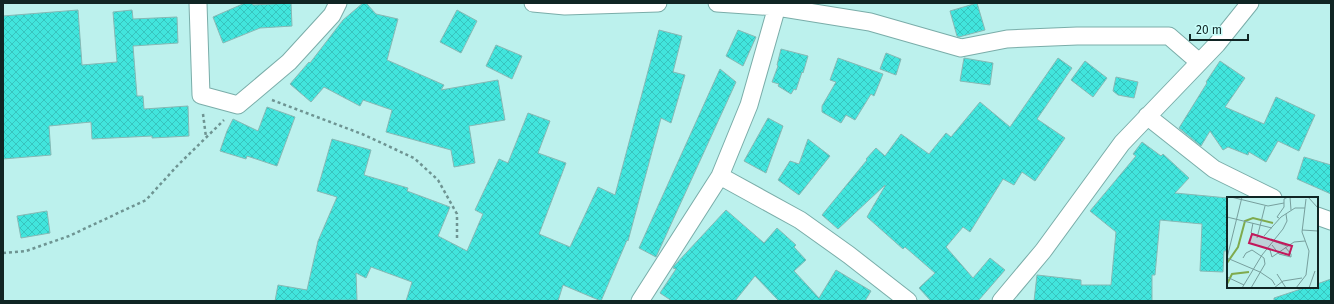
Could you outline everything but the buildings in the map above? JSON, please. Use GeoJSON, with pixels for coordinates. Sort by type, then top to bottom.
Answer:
{"type":"FeatureCollection","features":[{"type":"Feature","properties":{"kind":"street"},"geometry":{"type":"LineString","coordinates":[[198,3],[201,95],[238,105],[289,62],[332,15],[338,3]]}},
{"type":"Feature","properties":{"kind":"street"},"geometry":{"type":"LineString","coordinates":[[533,3],[565,6],[658,3]]}},
{"type":"Feature","properties":{"kind":"street"},"geometry":{"type":"LineString","coordinates":[[717,3],[778,5],[870,22],[961,48],[1007,39],[1077,36],[1169,36],[1199,62]]}},
{"type":"Feature","properties":{"kind":"street"},"geometry":{"type":"LineString","coordinates":[[1001,301],[1043,252],[1122,143],[1216,44],[1250,3]]}},
{"type":"Feature","properties":{"kind":"street"},"geometry":{"type":"LineString","coordinates":[[640,301],[720,176],[749,105],[778,5]]}},
{"type":"Feature","properties":{"kind":"street"},"geometry":{"type":"LineString","coordinates":[[1147,116],[1214,169],[1271,197]]}},
{"type":"Feature","properties":{"kind":"street"},"geometry":{"type":"LineString","coordinates":[[720,176],[800,220],[849,255],[908,301]]}},
{"type":"Feature","properties":{"kind":"street"},"geometry":{"type":"LineString","coordinates":[[1318,216],[1331,221]]}},
{"type":"Feature","properties":{"kind":"path"},"geometry":{"type":"LineString","coordinates":[[252,93],[362,134],[414,158],[438,180],[457,214],[458,241]]}},
{"type":"Feature","properties":{"kind":"path"},"geometry":{"type":"LineString","coordinates":[[3,253],[26,251],[69,236],[146,200],[178,165],[238,105]]}}]}
